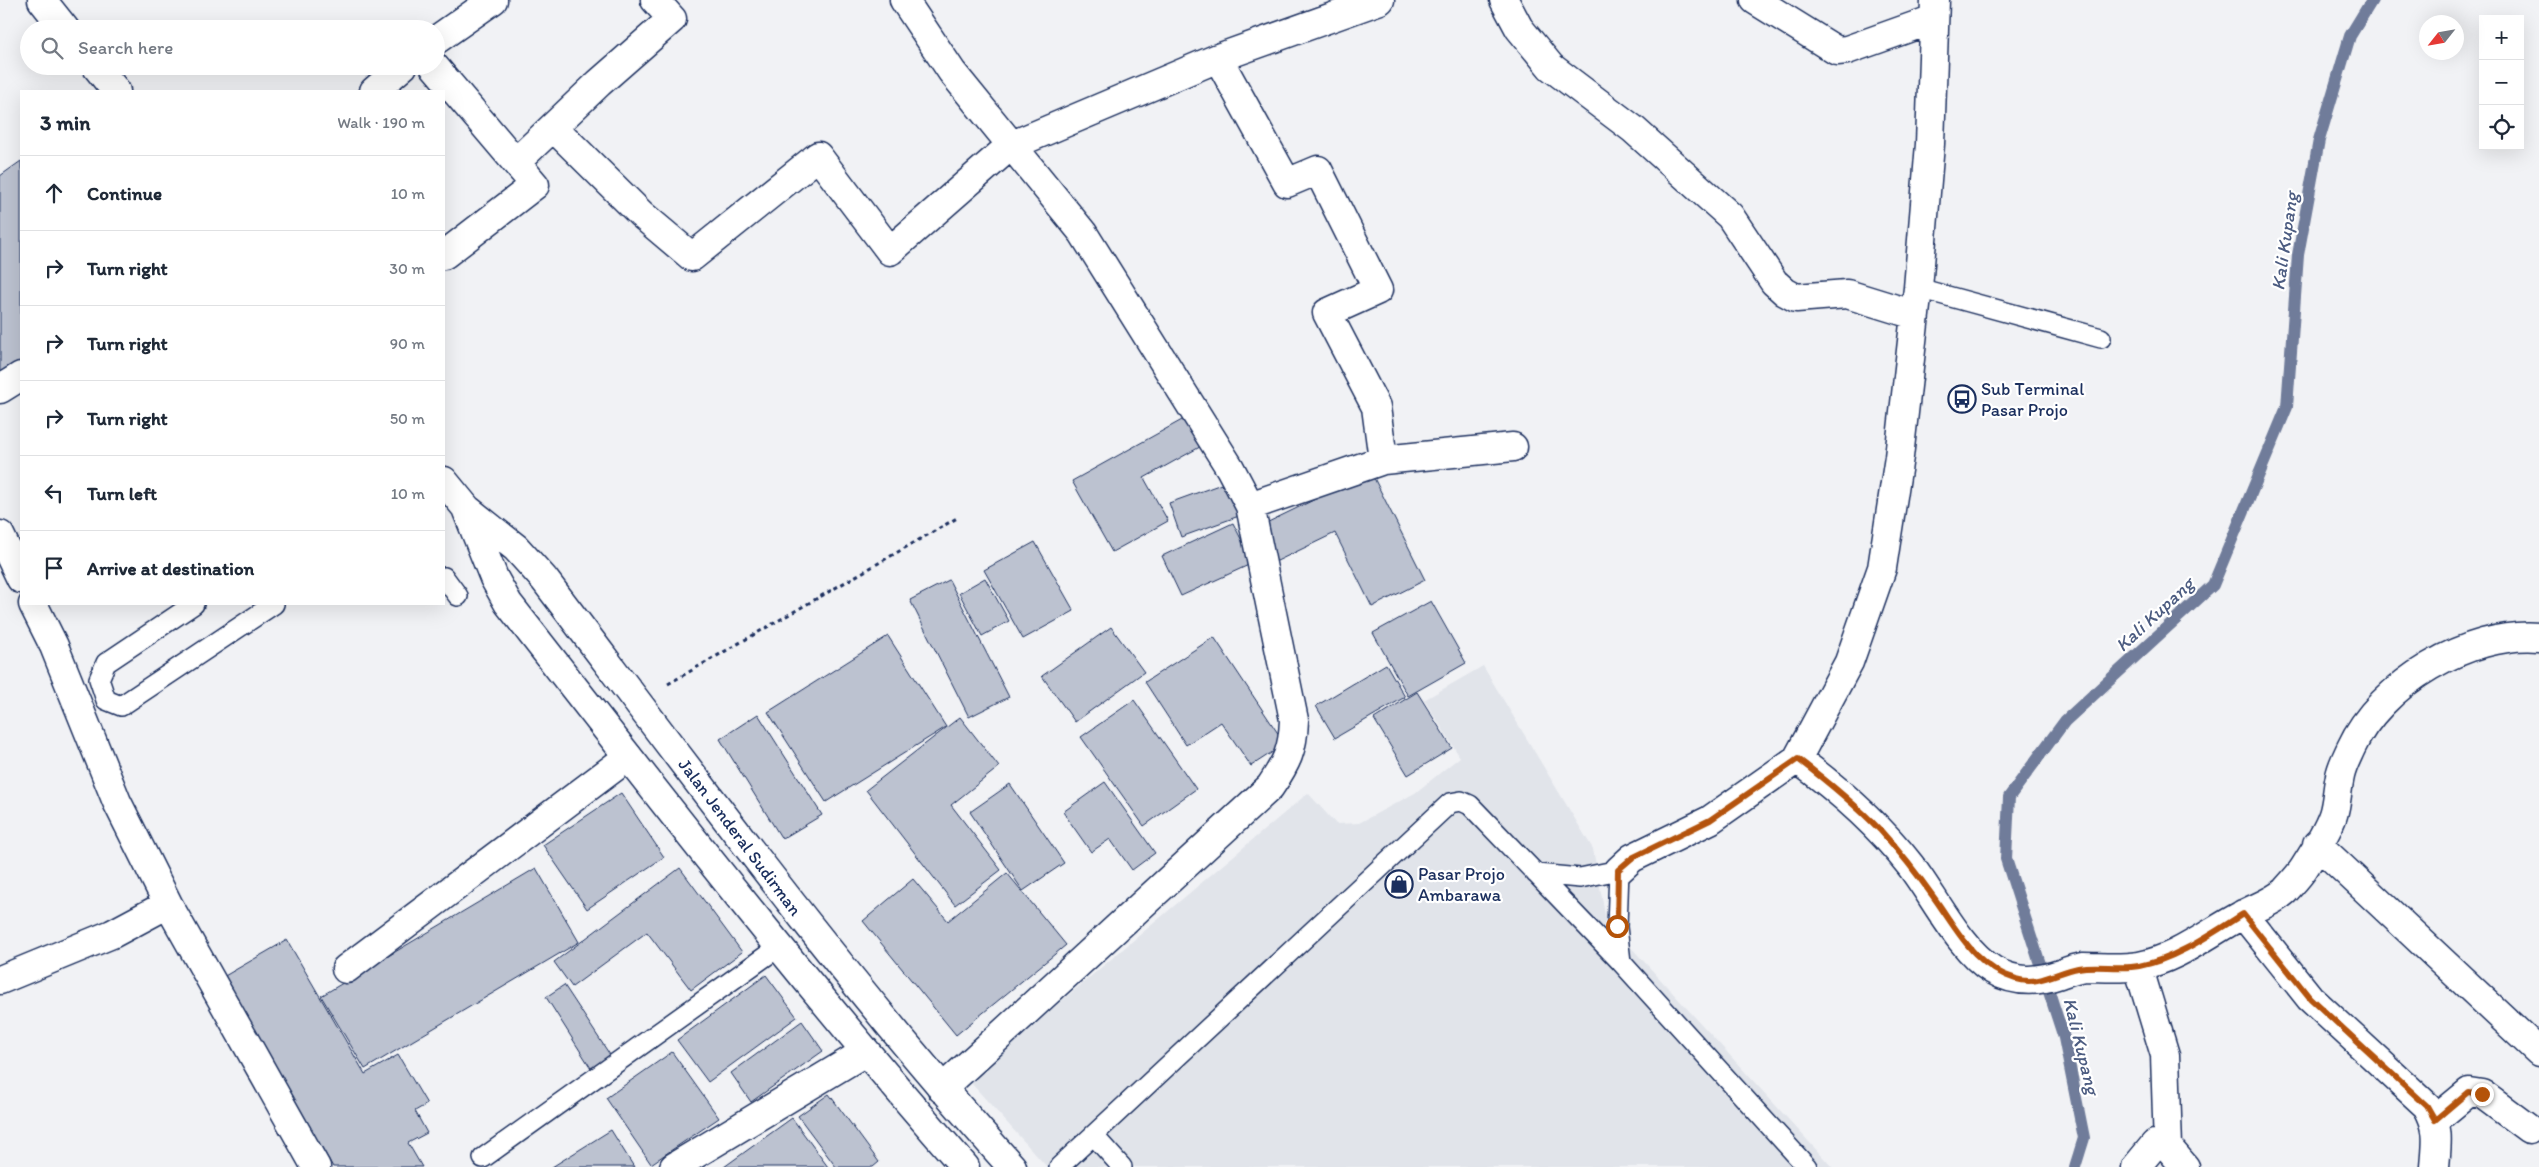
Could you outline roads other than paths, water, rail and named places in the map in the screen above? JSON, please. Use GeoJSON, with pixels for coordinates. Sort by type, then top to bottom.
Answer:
{"type":"FeatureCollection","features":[{"type":"Feature","properties":{"kind":"street"},"geometry":{"type":"LineString","coordinates":[[42,0],[58,20]]}},
{"type":"Feature","properties":{"kind":"street"},"geometry":{"type":"LineString","coordinates":[[445,34],[493,0]]}},
{"type":"Feature","properties":{"kind":"street"},"geometry":{"type":"LineString","coordinates":[[516,162],[599,83],[672,18],[656,0]]}},
{"type":"Feature","properties":{"kind":"street"},"geometry":{"type":"LineString","coordinates":[[904,0],[952,72],[1010,146],[1083,233],[1230,468],[1250,506],[1294,720],[1293,742],[1288,762],[1270,786],[942,1089]]}},
{"type":"Feature","properties":{"kind":"street"},"geometry":{"type":"LineString","coordinates":[[553,127],[641,214],[692,256],[818,156],[890,251],[1010,146],[1218,58],[1351,5],[1380,0]]}},
{"type":"Feature","properties":{"kind":"street"},"geometry":{"type":"LineString","coordinates":[[1504,0],[1519,28],[1551,67],[1634,129],[1730,216],[1774,282],[1785,292],[1796,298],[1847,294],[1915,315]]}},
{"type":"Feature","properties":{"kind":"street"},"geometry":{"type":"LineString","coordinates":[[1618,870],[1632,858],[1710,820],[1798,759],[1849,662],[1882,568],[1899,457],[1918,288],[1930,144],[1934,9],[1847,50],[1837,51],[1755,0]]}},
{"type":"Feature","properties":{"kind":"street"},"geometry":{"type":"LineString","coordinates":[[1218,58],[1287,183],[1318,170],[1378,290],[1327,314],[1376,407],[1383,460]]}},
{"type":"Feature","properties":{"kind":"street"},"geometry":{"type":"LineString","coordinates":[[103,75],[115,90]]}},
{"type":"Feature","properties":{"kind":"street"},"geometry":{"type":"LineString","coordinates":[[375,90],[393,75]]}},
{"type":"Feature","properties":{"kind":"street"},"geometry":{"type":"LineString","coordinates":[[442,75],[535,185],[445,254]]}},
{"type":"Feature","properties":{"kind":"street"},"geometry":{"type":"LineString","coordinates":[[0,389],[20,377]]}},
{"type":"Feature","properties":{"kind":"street"},"geometry":{"type":"LineString","coordinates":[[1250,506],[1383,460],[1514,447]]}},
{"type":"Feature","properties":{"kind":"street","name":"Jalan Jenderal Sudirman"},"geometry":{"type":"LineString","coordinates":[[445,483],[466,509],[516,548],[544,579],[806,925],[942,1089],[1012,1167]]}},
{"type":"Feature","properties":{"kind":"street","name":"Jalan Jenderal Sudirman"},"geometry":{"type":"LineString","coordinates":[[466,509],[494,578],[508,602],[628,757],[865,1052],[965,1167]]}},
{"type":"Feature","properties":{"kind":"street"},"geometry":{"type":"LineString","coordinates":[[0,535],[20,577]]}},
{"type":"Feature","properties":{"kind":"street"},"geometry":{"type":"LineString","coordinates":[[34,605],[54,646],[117,802],[168,904],[316,1167]]}},
{"type":"Feature","properties":{"kind":"street"},"geometry":{"type":"LineString","coordinates":[[1798,759],[1834,786],[1880,830],[1920,879],[1962,942],[1992,970],[2018,980],[2042,980],[2079,968],[2138,966],[2164,958],[2195,943],[2243,914],[2261,908],[2284,891],[2304,868],[2332,816],[2341,773],[2353,745],[2372,714],[2388,696],[2430,665],[2468,649],[2500,639],[2523,636],[2539,637]]}},
{"type":"Feature","properties":{"kind":"street"},"geometry":{"type":"LineString","coordinates":[[346,969],[628,757]]}},
{"type":"Feature","properties":{"kind":"street"},"geometry":{"type":"LineString","coordinates":[[2317,844],[2539,1052]]}},
{"type":"Feature","properties":{"kind":"street"},"geometry":{"type":"LineString","coordinates":[[0,980],[112,934],[168,904]]}},
{"type":"Feature","properties":{"kind":"street"},"geometry":{"type":"LineString","coordinates":[[2243,914],[2310,998],[2427,1106],[2435,1120],[2438,1134],[2435,1167]]}},
{"type":"Feature","properties":{"kind":"street"},"geometry":{"type":"LineString","coordinates":[[2138,966],[2165,1055],[2176,1157]]}},
{"type":"Feature","properties":{"kind":"street"},"geometry":{"type":"LineString","coordinates":[[674,1167],[865,1052]]}},
{"type":"Feature","properties":{"kind":"street"},"geometry":{"type":"LineString","coordinates":[[2435,1120],[2468,1092],[2482,1094],[2536,1129]]}},
{"type":"Feature","properties":{"kind":"street"},"geometry":{"type":"LineString","coordinates":[[2136,1167],[2155,1144],[2176,1157]]}},
{"type":"Feature","properties":{"kind":"lane"},"geometry":{"type":"LineString","coordinates":[[1918,288],[2101,338]]}},
{"type":"Feature","properties":{"kind":"lane"},"geometry":{"type":"LineString","coordinates":[[445,578],[458,596]]}},
{"type":"Feature","properties":{"kind":"lane"},"geometry":{"type":"LineString","coordinates":[[193,605],[106,663],[98,679],[106,700],[121,706],[272,605]]}},
{"type":"Feature","properties":{"kind":"lane"},"geometry":{"type":"LineString","coordinates":[[1058,1167],[1094,1136],[1450,803],[1461,801],[1470,805],[1621,962],[1807,1167]]}},
{"type":"Feature","properties":{"kind":"lane"},"geometry":{"type":"LineString","coordinates":[[1536,874],[1580,878],[1618,870],[1617,926],[1621,962]]}},
{"type":"Feature","properties":{"kind":"lane"},"geometry":{"type":"LineString","coordinates":[[483,1158],[780,946]]}},
{"type":"Feature","properties":{"kind":"lane"},"geometry":{"type":"LineString","coordinates":[[1094,1136],[1122,1167]]}},
{"type":"Feature","properties":{"kind":"waterway","name":"Kali Kupang"},"geometry":{"type":"LineString","coordinates":[[2075,1167],[2084,1138],[2064,1038],[2006,859],[2009,797],[2065,721],[2213,585],[2287,407],[2298,255],[2319,140],[2350,36],[2372,0]]}},
{"type":"Feature","properties":{"kind":"place","name":"Sub Terminal Pasar Projo"},"geometry":{"type":"Point","coordinates":[1962,399]}},
{"type":"Feature","properties":{"kind":"place","name":"Pasar Projo Ambarawa"},"geometry":{"type":"Point","coordinates":[1399,884]}}]}
